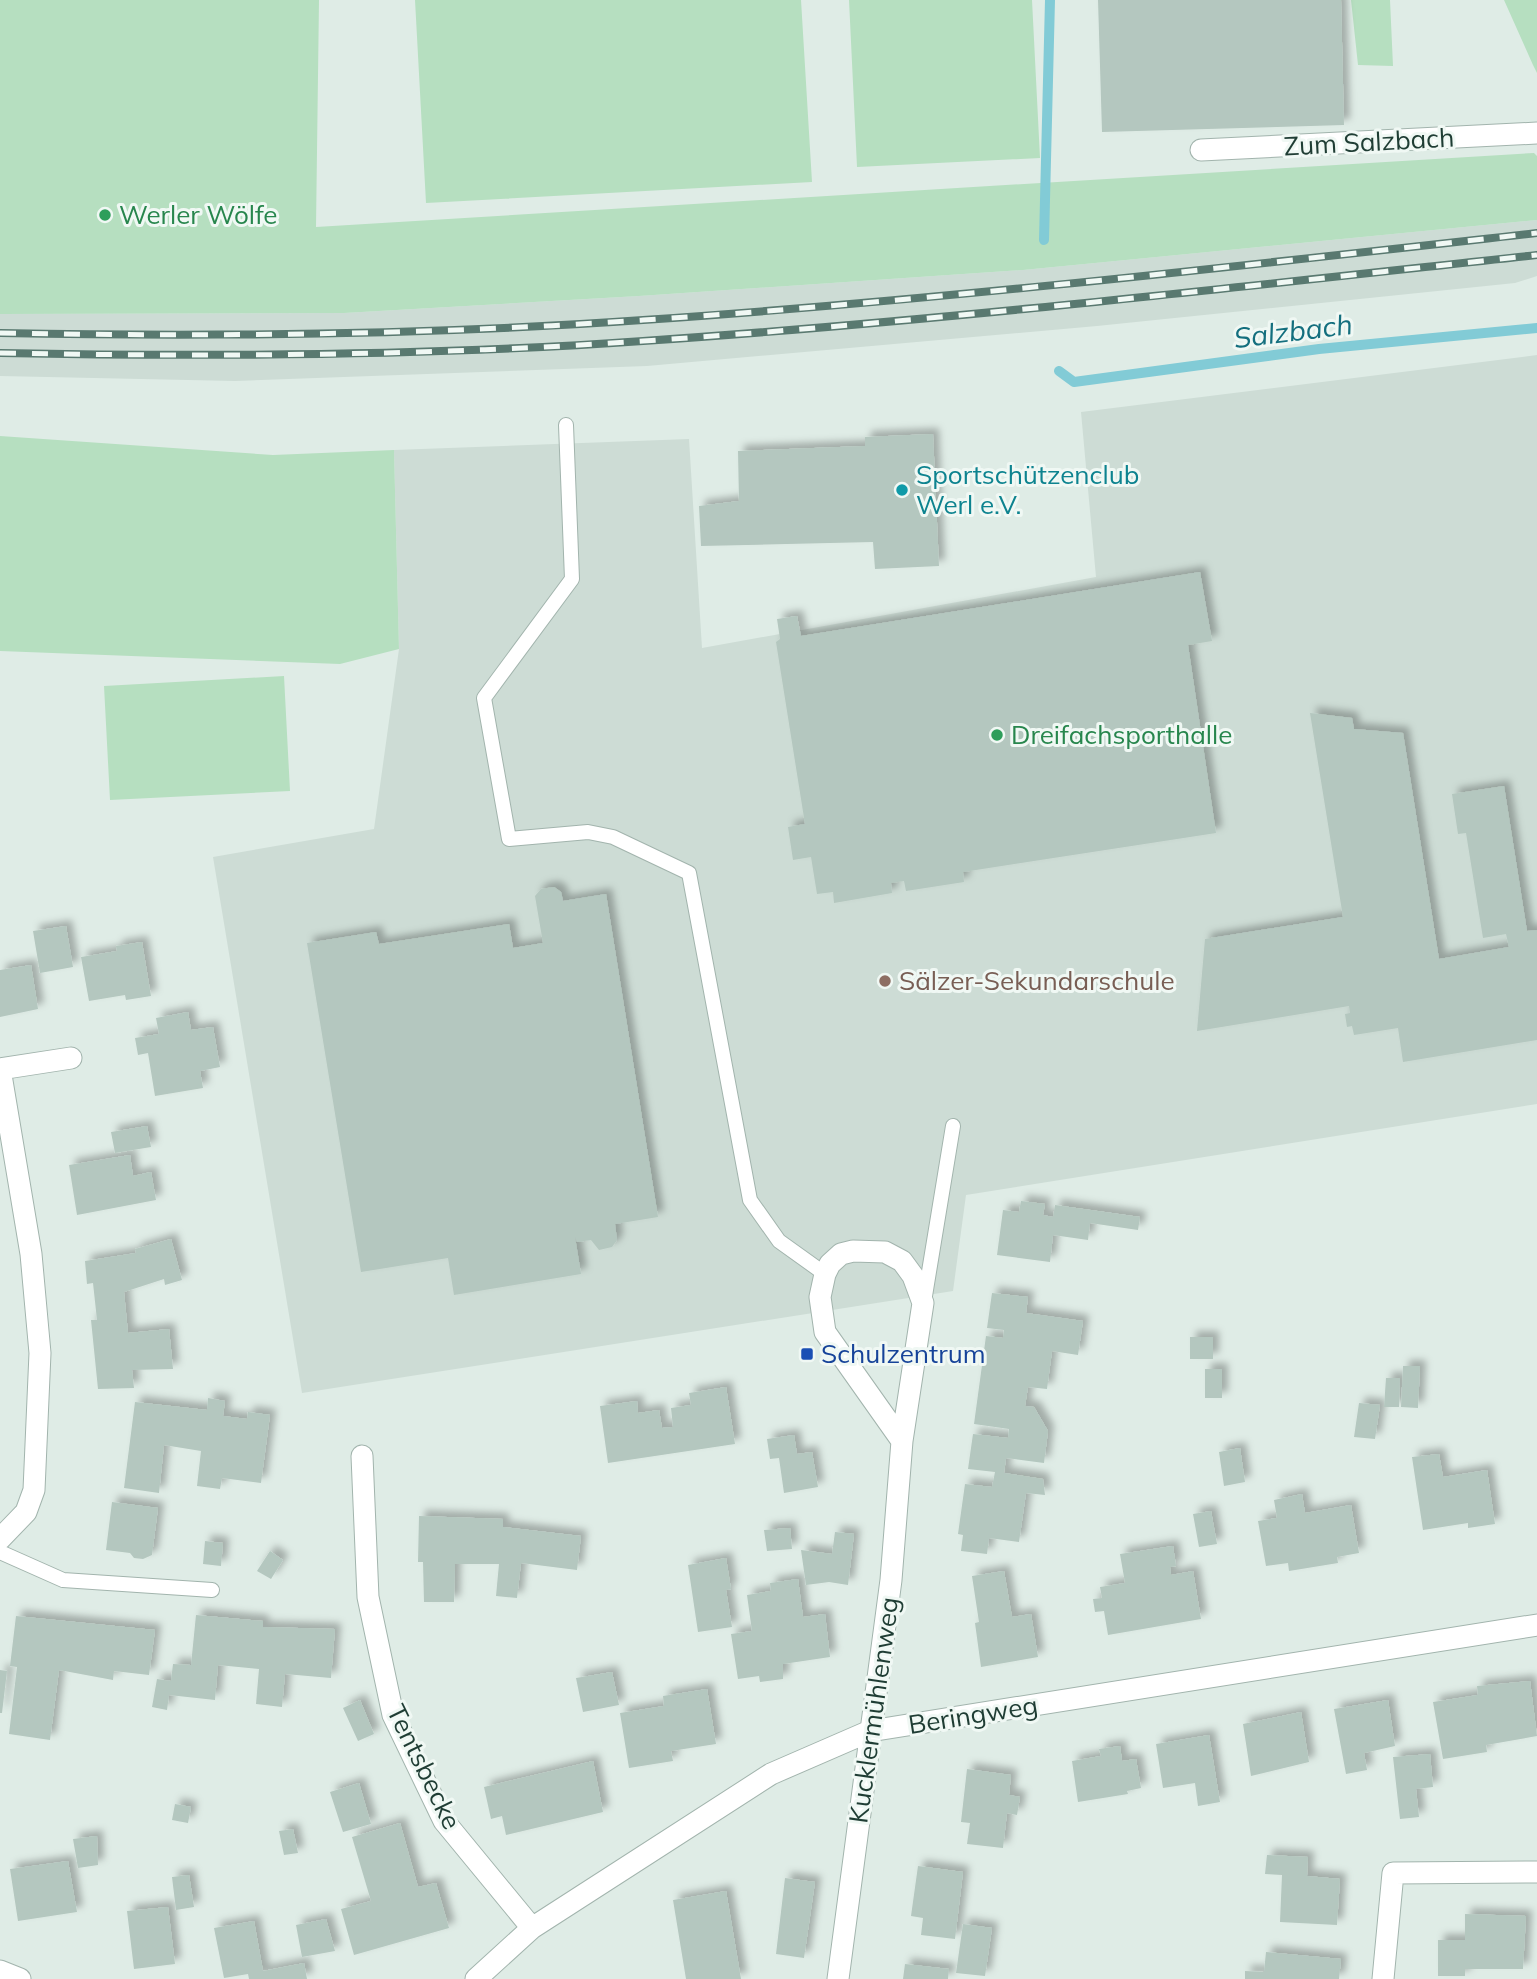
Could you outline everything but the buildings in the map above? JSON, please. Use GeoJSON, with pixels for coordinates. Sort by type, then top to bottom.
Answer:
{"type":"FeatureCollection","features":[{"type":"Feature","properties":{"kind":"street","name":"Zum Salzbach"},"geometry":{"type":"LineString","coordinates":[[1202,150],[1537,133]]}},
{"type":"Feature","properties":{"kind":"street"},"geometry":{"type":"LineString","coordinates":[[0,1539],[26,1512],[34,1490],[40,1353],[31,1254],[0,1069],[71,1058]]}},
{"type":"Feature","properties":{"kind":"street"},"geometry":{"type":"LineString","coordinates":[[902,1441],[825,1332],[820,1297],[830,1264],[841,1254],[868,1249],[885,1252],[902,1261],[912,1276],[923,1303]]}},
{"type":"Feature","properties":{"kind":"street","name":"Kucklermühlenweg"},"geometry":{"type":"LineString","coordinates":[[838,1979],[891,1580],[902,1441],[923,1303]]}},
{"type":"Feature","properties":{"kind":"street","name":"Tentsbecke"},"geometry":{"type":"LineString","coordinates":[[362,1456],[368,1597],[393,1715],[444,1821],[533,1928]]}},
{"type":"Feature","properties":{"kind":"street","name":"Beringweg"},"geometry":{"type":"LineString","coordinates":[[477,1979],[533,1928],[771,1774],[870,1731],[1537,1625]]}},
{"type":"Feature","properties":{"kind":"street"},"geometry":{"type":"LineString","coordinates":[[1383,1979],[1393,1873],[1537,1872]]}},
{"type":"Feature","properties":{"kind":"street"},"geometry":{"type":"LineString","coordinates":[[0,1971],[20,1979]]}},
{"type":"Feature","properties":{"kind":"lane"},"geometry":{"type":"LineString","coordinates":[[565,425],[572,579],[484,698],[509,839],[588,832],[613,837],[689,873],[750,1200],[779,1241],[825,1274]]}},
{"type":"Feature","properties":{"kind":"lane"},"geometry":{"type":"LineString","coordinates":[[923,1303],[953,1126]]}},
{"type":"Feature","properties":{"kind":"lane"},"geometry":{"type":"LineString","coordinates":[[0,1552],[63,1580],[212,1590]]}},
{"type":"Feature","properties":{"kind":"shaded area"},"geometry":{"type":"Polygon","coordinates":[[[1537,220],[1537,276],[1515,283],[1097,326],[647,366],[235,381],[0,376],[0,314],[344,313],[639,296],[1023,270],[1537,220]]]}},
{"type":"Feature","properties":{"kind":"shaded area","name":"Sälzer-Sekundarschule"},"geometry":{"type":"Polygon","coordinates":[[[1537,355],[1537,1104],[966,1195],[953,1291],[302,1393],[213,857],[374,829],[399,649],[394,450],[689,439],[702,648],[1096,577],[1081,412],[1537,355]]]}},
{"type":"Feature","properties":{"kind":"green space"},"geometry":{"type":"Polygon","coordinates":[[[0,0],[319,0],[316,227],[1534,153],[1537,156],[1537,220],[1023,270],[639,296],[344,313],[0,314],[0,0]]]}},
{"type":"Feature","properties":{"kind":"green space"},"geometry":{"type":"Polygon","coordinates":[[[415,0],[801,0],[812,182],[426,203],[415,0]]]}},
{"type":"Feature","properties":{"kind":"green space"},"geometry":{"type":"Polygon","coordinates":[[[849,0],[1032,0],[1040,158],[857,167],[849,0]]]}},
{"type":"Feature","properties":{"kind":"green space"},"geometry":{"type":"Polygon","coordinates":[[[1351,0],[1390,0],[1393,66],[1358,65],[1351,0]]]}},
{"type":"Feature","properties":{"kind":"green space"},"geometry":{"type":"Polygon","coordinates":[[[1504,0],[1537,0],[1537,73],[1533,65],[1504,0]]]}},
{"type":"Feature","properties":{"kind":"green space"},"geometry":{"type":"Polygon","coordinates":[[[0,436],[273,455],[394,450],[399,649],[340,664],[0,651],[0,436]]]}},
{"type":"Feature","properties":{"kind":"green space"},"geometry":{"type":"Polygon","coordinates":[[[284,676],[290,791],[110,800],[104,686],[284,676]]]}},
{"type":"Feature","properties":{"kind":"waterway","name":"Salzbach"},"geometry":{"type":"LineString","coordinates":[[1044,240],[1050,0]]}},
{"type":"Feature","properties":{"kind":"waterway","name":"Salzbach"},"geometry":{"type":"LineString","coordinates":[[1059,371],[1074,382],[1319,349],[1537,328]]}},
{"type":"Feature","properties":{"kind":"railway"},"geometry":{"type":"LineString","coordinates":[[0,333],[322,334],[643,320],[979,292],[1537,233]]}},
{"type":"Feature","properties":{"kind":"railway"},"geometry":{"type":"LineString","coordinates":[[0,353],[322,354],[482,350],[643,341],[978,313],[1537,255]]}},
{"type":"Feature","properties":{"kind":"place","name":"Werler Wölfe"},"geometry":{"type":"Point","coordinates":[105,215]}},
{"type":"Feature","properties":{"kind":"place","name":"Sportschützenclub Werl e.V."},"geometry":{"type":"Point","coordinates":[902,490]}},
{"type":"Feature","properties":{"kind":"place","name":"Dreifachsporthalle"},"geometry":{"type":"Point","coordinates":[997,735]}},
{"type":"Feature","properties":{"kind":"place","name":"Sälzer-Sekundarschule"},"geometry":{"type":"Point","coordinates":[885,981]}},
{"type":"Feature","properties":{"kind":"place","name":"Schulzentrum"},"geometry":{"type":"Point","coordinates":[807,1354]}}]}
